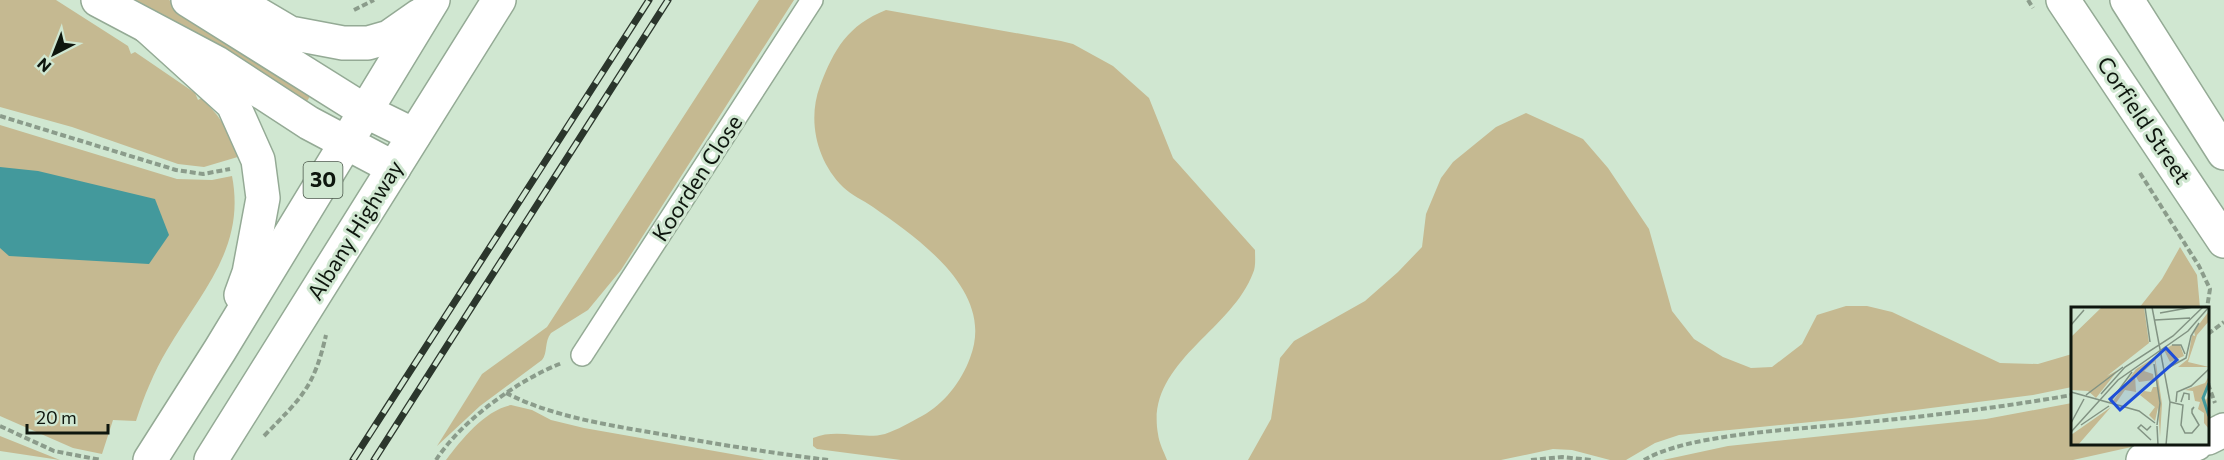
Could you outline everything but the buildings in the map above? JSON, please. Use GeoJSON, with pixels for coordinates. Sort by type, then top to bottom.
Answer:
{"type":"FeatureCollection","features":[{"type":"Feature","properties":{"kind":"main road"},"geometry":{"type":"LineString","coordinates":[[98,0],[217,63],[309,123],[394,168]]}},
{"type":"Feature","properties":{"kind":"main road"},"geometry":{"type":"LineString","coordinates":[[188,0],[365,111],[414,135]]}},
{"type":"Feature","properties":{"kind":"main road"},"geometry":{"type":"LineString","coordinates":[[234,0],[290,33],[343,43],[368,44],[389,37],[430,5]]}},
{"type":"Feature","properties":{"kind":"main road","name":"Albany Highway"},"geometry":{"type":"LineString","coordinates":[[211,460],[499,0]]}},
{"type":"Feature","properties":{"kind":"main road"},"geometry":{"type":"LineString","coordinates":[[2127,0],[2224,153]]}},
{"type":"Feature","properties":{"kind":"main road","name":"30"},"geometry":{"type":"LineString","coordinates":[[150,460],[220,350],[430,5]]}},
{"type":"Feature","properties":{"kind":"main road","name":"Corfield Street"},"geometry":{"type":"LineString","coordinates":[[2049,5],[2224,241]]}},
{"type":"Feature","properties":{"kind":"main road"},"geometry":{"type":"LineString","coordinates":[[148,27],[233,104],[258,160],[263,198],[249,273],[220,350]]}},
{"type":"Feature","properties":{"kind":"main road"},"geometry":{"type":"LineString","coordinates":[[2143,460],[2193,445]]}},
{"type":"Feature","properties":{"kind":"street","name":"Koorden Close"},"geometry":{"type":"LineString","coordinates":[[582,355],[812,0]]}},
{"type":"Feature","properties":{"kind":"path"},"geometry":{"type":"LineString","coordinates":[[354,10],[374,0]]}},
{"type":"Feature","properties":{"kind":"path"},"geometry":{"type":"LineString","coordinates":[[2028,0],[2049,5]]}},
{"type":"Feature","properties":{"kind":"path"},"geometry":{"type":"LineString","coordinates":[[0,116],[176,170],[203,174],[236,167]]}},
{"type":"Feature","properties":{"kind":"path"},"geometry":{"type":"LineString","coordinates":[[2136,168],[2199,266],[2210,289],[2207,307]]}},
{"type":"Feature","properties":{"kind":"path"},"geometry":{"type":"LineString","coordinates":[[2209,333],[2224,322]]}},
{"type":"Feature","properties":{"kind":"path"},"geometry":{"type":"LineString","coordinates":[[436,460],[477,416],[506,393],[548,368]]}},
{"type":"Feature","properties":{"kind":"path"},"geometry":{"type":"LineString","coordinates":[[2209,389],[2217,426]]}},
{"type":"Feature","properties":{"kind":"path"},"geometry":{"type":"LineString","coordinates":[[506,393],[553,411],[628,428],[762,452],[828,460]]}},
{"type":"Feature","properties":{"kind":"path"},"geometry":{"type":"LineString","coordinates":[[1644,460],[1659,453],[1706,441],[1959,412],[2071,395]]}},
{"type":"Feature","properties":{"kind":"path"},"geometry":{"type":"LineString","coordinates":[[0,426],[54,451],[101,460]]}},
{"type":"Feature","properties":{"kind":"path"},"geometry":{"type":"LineString","coordinates":[[1531,460],[1562,457],[1591,460]]}},
{"type":"Feature","properties":{"kind":"shaded area"},"geometry":{"type":"Polygon","coordinates":[[[0,0],[56,0],[128,46],[131,54],[135,52],[195,93],[198,100],[202,98],[230,134],[228,137],[233,139],[241,156],[204,167],[178,164],[72,127],[0,107],[0,0]]]}},
{"type":"Feature","properties":{"kind":"shaded area"},"geometry":{"type":"Polygon","coordinates":[[[123,0],[169,0],[310,96],[304,107],[123,0]]]}},
{"type":"Feature","properties":{"kind":"shaded area"},"geometry":{"type":"Polygon","coordinates":[[[759,0],[794,0],[621,270],[588,310],[551,333],[542,360],[480,406],[437,446],[482,374],[547,327],[759,0]]]}},
{"type":"Feature","properties":{"kind":"shaded area"},"geometry":{"type":"Polygon","coordinates":[[[886,10],[1061,41],[1073,44],[1113,66],[1149,98],[1173,158],[1255,250],[1254,271],[1242,294],[1192,349],[1164,387],[1157,409],[1158,434],[1167,460],[901,460],[817,449],[813,446],[813,438],[822,435],[885,434],[930,411],[951,392],[962,376],[970,358],[975,334],[972,311],[963,290],[949,270],[912,235],[843,187],[827,165],[817,140],[814,113],[816,99],[831,61],[852,31],[886,10]]]}},
{"type":"Feature","properties":{"kind":"shaded area"},"geometry":{"type":"Polygon","coordinates":[[[1526,113],[1583,139],[1608,168],[1649,229],[1672,311],[1694,339],[1723,357],[1751,368],[1772,367],[1802,344],[1817,315],[1846,306],[1867,306],[1892,312],[2000,363],[2038,364],[2071,354],[2071,387],[2033,395],[1852,418],[1679,435],[1655,443],[1626,460],[1610,460],[1572,450],[1553,449],[1501,460],[1248,460],[1271,419],[1280,358],[1294,341],[1365,301],[1422,247],[1426,214],[1441,178],[1453,162],[1496,127],[1526,113]]]}},
{"type":"Feature","properties":{"kind":"shaded area"},"geometry":{"type":"Polygon","coordinates":[[[0,125],[177,179],[212,180],[232,176],[235,202],[233,225],[227,247],[206,288],[162,358],[136,421],[113,420],[102,454],[73,448],[0,416],[0,125]]]}},
{"type":"Feature","properties":{"kind":"shaded area"},"geometry":{"type":"Polygon","coordinates":[[[2180,247],[2197,275],[2200,307],[2140,307],[2162,279],[2180,247]]]}},
{"type":"Feature","properties":{"kind":"shaded area"},"geometry":{"type":"Polygon","coordinates":[[[2071,403],[2071,445],[2140,445],[2073,460],[1663,460],[1728,446],[1986,419],[2071,403]]]}},
{"type":"Feature","properties":{"kind":"shaded area"},"geometry":{"type":"Polygon","coordinates":[[[511,405],[532,410],[551,420],[584,428],[765,460],[446,460],[466,435],[483,420],[501,408],[511,405]]]}},
{"type":"Feature","properties":{"kind":"shaded area"},"geometry":{"type":"Polygon","coordinates":[[[0,436],[60,460],[0,451],[0,436]]]}},
{"type":"Feature","properties":{"kind":"water"},"geometry":{"type":"Polygon","coordinates":[[[0,167],[38,171],[155,199],[169,235],[149,264],[9,256],[0,248],[0,167]]]}},
{"type":"Feature","properties":{"kind":"railway"},"geometry":{"type":"LineString","coordinates":[[353,460],[649,0]]}},
{"type":"Feature","properties":{"kind":"railway"},"geometry":{"type":"LineString","coordinates":[[374,460],[668,0]]}}]}
